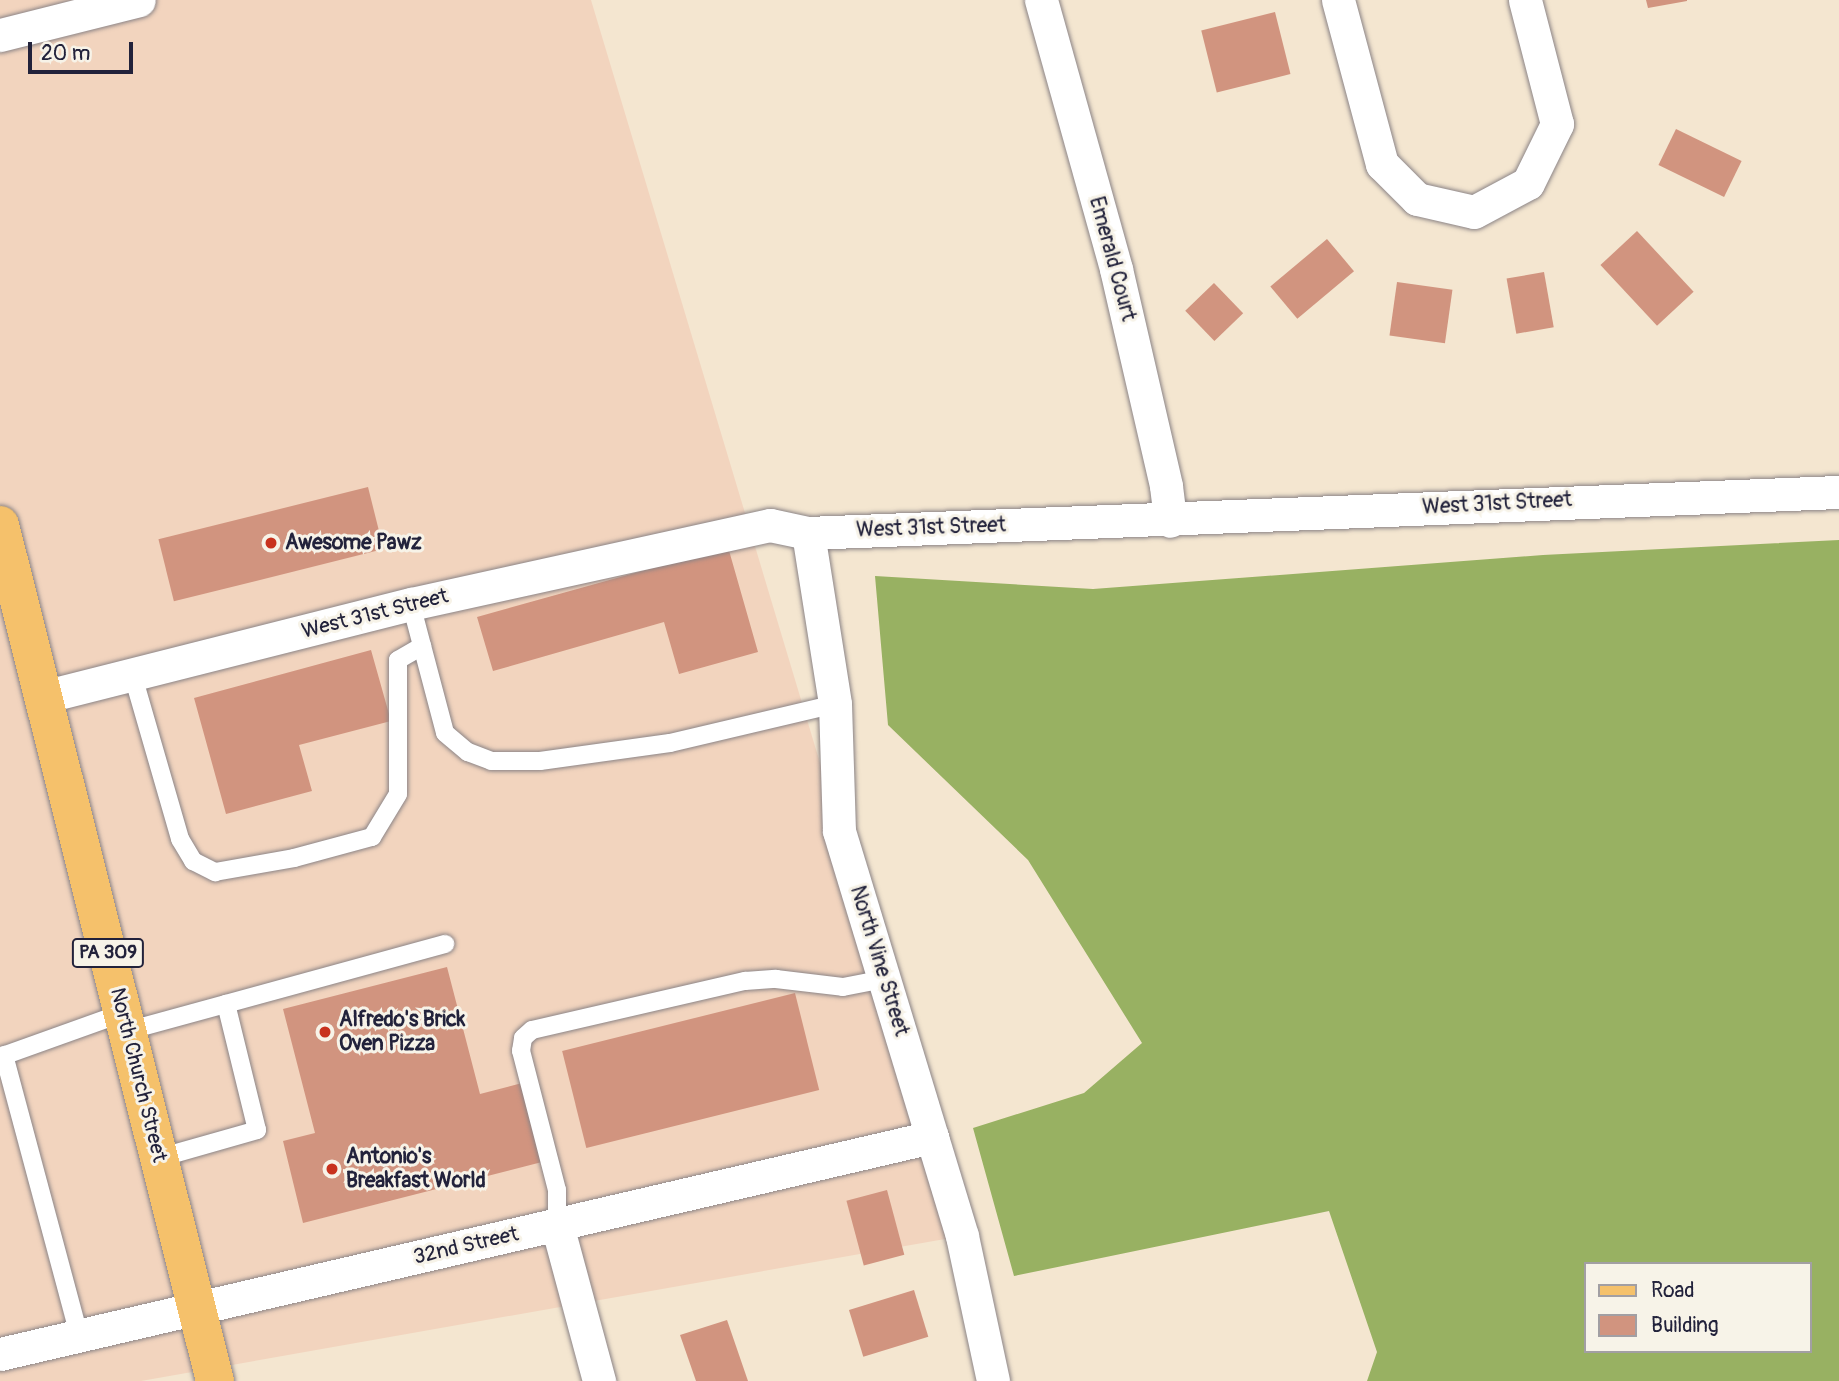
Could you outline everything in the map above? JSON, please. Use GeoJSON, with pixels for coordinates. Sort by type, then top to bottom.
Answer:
{"type":"FeatureCollection","features":[{"type":"Feature","properties":{"kind":"main road","name":"North Church Street"},"geometry":{"type":"LineString","coordinates":[[0,525],[215,1381]]}},
{"type":"Feature","properties":{"kind":"street"},"geometry":{"type":"LineString","coordinates":[[0,35],[139,0]]}},
{"type":"Feature","properties":{"kind":"street","name":"Emerald Court"},"geometry":{"type":"LineString","coordinates":[[1041,0],[1116,269],[1170,521]]}},
{"type":"Feature","properties":{"kind":"street"},"geometry":{"type":"LineString","coordinates":[[1338,0],[1382,163],[1417,199],[1474,212],[1528,183],[1558,124],[1525,0]]}},
{"type":"Feature","properties":{"kind":"street","name":"West 31st Street"},"geometry":{"type":"LineString","coordinates":[[43,697],[411,604],[726,531],[770,525],[808,533],[1170,521],[1839,492]]}},
{"type":"Feature","properties":{"kind":"street","name":"North Vine Street"},"geometry":{"type":"LineString","coordinates":[[808,533],[835,704],[839,831],[962,1236],[993,1381]]}},
{"type":"Feature","properties":{"kind":"street","name":"32nd Street"},"geometry":{"type":"LineString","coordinates":[[0,1354],[932,1136]]}},
{"type":"Feature","properties":{"kind":"street"},"geometry":{"type":"LineString","coordinates":[[557,1225],[599,1381]]}},
{"type":"Feature","properties":{"kind":"lane"},"geometry":{"type":"LineString","coordinates":[[411,604],[445,733],[467,752],[491,761],[540,761],[670,743],[835,704]]}},
{"type":"Feature","properties":{"kind":"lane"},"geometry":{"type":"LineString","coordinates":[[133,676],[180,839],[193,861],[215,872],[372,837],[398,794],[398,660],[422,646]]}},
{"type":"Feature","properties":{"kind":"lane"},"geometry":{"type":"LineString","coordinates":[[79,1335],[2,1056],[125,1022],[226,1004],[445,944]]}},
{"type":"Feature","properties":{"kind":"lane"},"geometry":{"type":"LineString","coordinates":[[557,1225],[557,1189],[521,1051],[523,1038],[532,1030],[746,981],[776,979],[843,987],[884,979]]}},
{"type":"Feature","properties":{"kind":"lane"},"geometry":{"type":"LineString","coordinates":[[159,1158],[257,1130],[226,1004]]}},
{"type":"Feature","properties":{"kind":"shaded area"},"geometry":{"type":"Polygon","coordinates":[[[0,0],[591,0],[962,1236],[141,1381],[0,1381],[0,0]]]}},
{"type":"Feature","properties":{"kind":"green space"},"geometry":{"type":"Polygon","coordinates":[[[1839,540],[1839,1381],[1367,1381],[1377,1352],[1329,1211],[1014,1276],[973,1128],[1084,1093],[1142,1043],[1028,860],[888,725],[875,576],[1093,589],[1543,555],[1839,540]]]}},
{"type":"Feature","properties":{"kind":"building"},"geometry":{"type":"Polygon","coordinates":[[[1646,0],[1687,0],[1687,1],[1648,8],[1646,0]]]}},
{"type":"Feature","properties":{"kind":"building"},"geometry":{"type":"Polygon","coordinates":[[[1275,12],[1290,74],[1217,92],[1201,30],[1275,12]]]}},
{"type":"Feature","properties":{"kind":"building"},"geometry":{"type":"Polygon","coordinates":[[[1676,129],[1742,161],[1724,197],[1658,165],[1676,129]]]}},
{"type":"Feature","properties":{"kind":"building"},"geometry":{"type":"Polygon","coordinates":[[[1637,231],[1694,292],[1657,326],[1600,265],[1637,231]]]}},
{"type":"Feature","properties":{"kind":"building"},"geometry":{"type":"Polygon","coordinates":[[[1327,239],[1354,271],[1297,319],[1270,287],[1327,239]]]}},
{"type":"Feature","properties":{"kind":"building"},"geometry":{"type":"Polygon","coordinates":[[[1544,272],[1554,327],[1516,334],[1507,279],[1544,272]]]}},
{"type":"Feature","properties":{"kind":"building"},"geometry":{"type":"Polygon","coordinates":[[[1397,282],[1452,290],[1445,343],[1389,335],[1397,282]]]}},
{"type":"Feature","properties":{"kind":"building"},"geometry":{"type":"Polygon","coordinates":[[[1214,283],[1243,313],[1214,341],[1185,311],[1214,283]]]}},
{"type":"Feature","properties":{"kind":"building","name":"Awesome Pawz"},"geometry":{"type":"Polygon","coordinates":[[[368,487],[383,549],[174,601],[158,539],[368,487]]]}},
{"type":"Feature","properties":{"kind":"building"},"geometry":{"type":"Polygon","coordinates":[[[728,547],[758,652],[679,674],[664,622],[493,671],[477,617],[728,547]]]}},
{"type":"Feature","properties":{"kind":"building"},"geometry":{"type":"Polygon","coordinates":[[[371,650],[391,721],[299,745],[312,791],[226,814],[194,698],[371,650]]]}},
{"type":"Feature","properties":{"kind":"building"},"geometry":{"type":"Polygon","coordinates":[[[447,967],[480,1094],[522,1083],[542,1162],[303,1223],[283,1141],[315,1133],[283,1009],[447,967]]]}},
{"type":"Feature","properties":{"kind":"building"},"geometry":{"type":"Polygon","coordinates":[[[795,993],[819,1090],[586,1148],[562,1051],[795,993]]]}},
{"type":"Feature","properties":{"kind":"building"},"geometry":{"type":"Polygon","coordinates":[[[887,1190],[904,1255],[864,1266],[846,1201],[887,1190]]]}},
{"type":"Feature","properties":{"kind":"building"},"geometry":{"type":"Polygon","coordinates":[[[914,1290],[928,1337],[863,1357],[849,1310],[914,1290]]]}},
{"type":"Feature","properties":{"kind":"building"},"geometry":{"type":"Polygon","coordinates":[[[727,1320],[748,1381],[696,1381],[680,1335],[727,1320]]]}},
{"type":"Feature","properties":{"kind":"place","name":"Awesome Pawz"},"geometry":{"type":"Point","coordinates":[271,543]}},
{"type":"Feature","properties":{"kind":"place","name":"Alfredo's Brick Oven Pizza"},"geometry":{"type":"Point","coordinates":[325,1032]}},
{"type":"Feature","properties":{"kind":"place","name":"Antonio's Breakfast World"},"geometry":{"type":"Point","coordinates":[332,1169]}}]}
